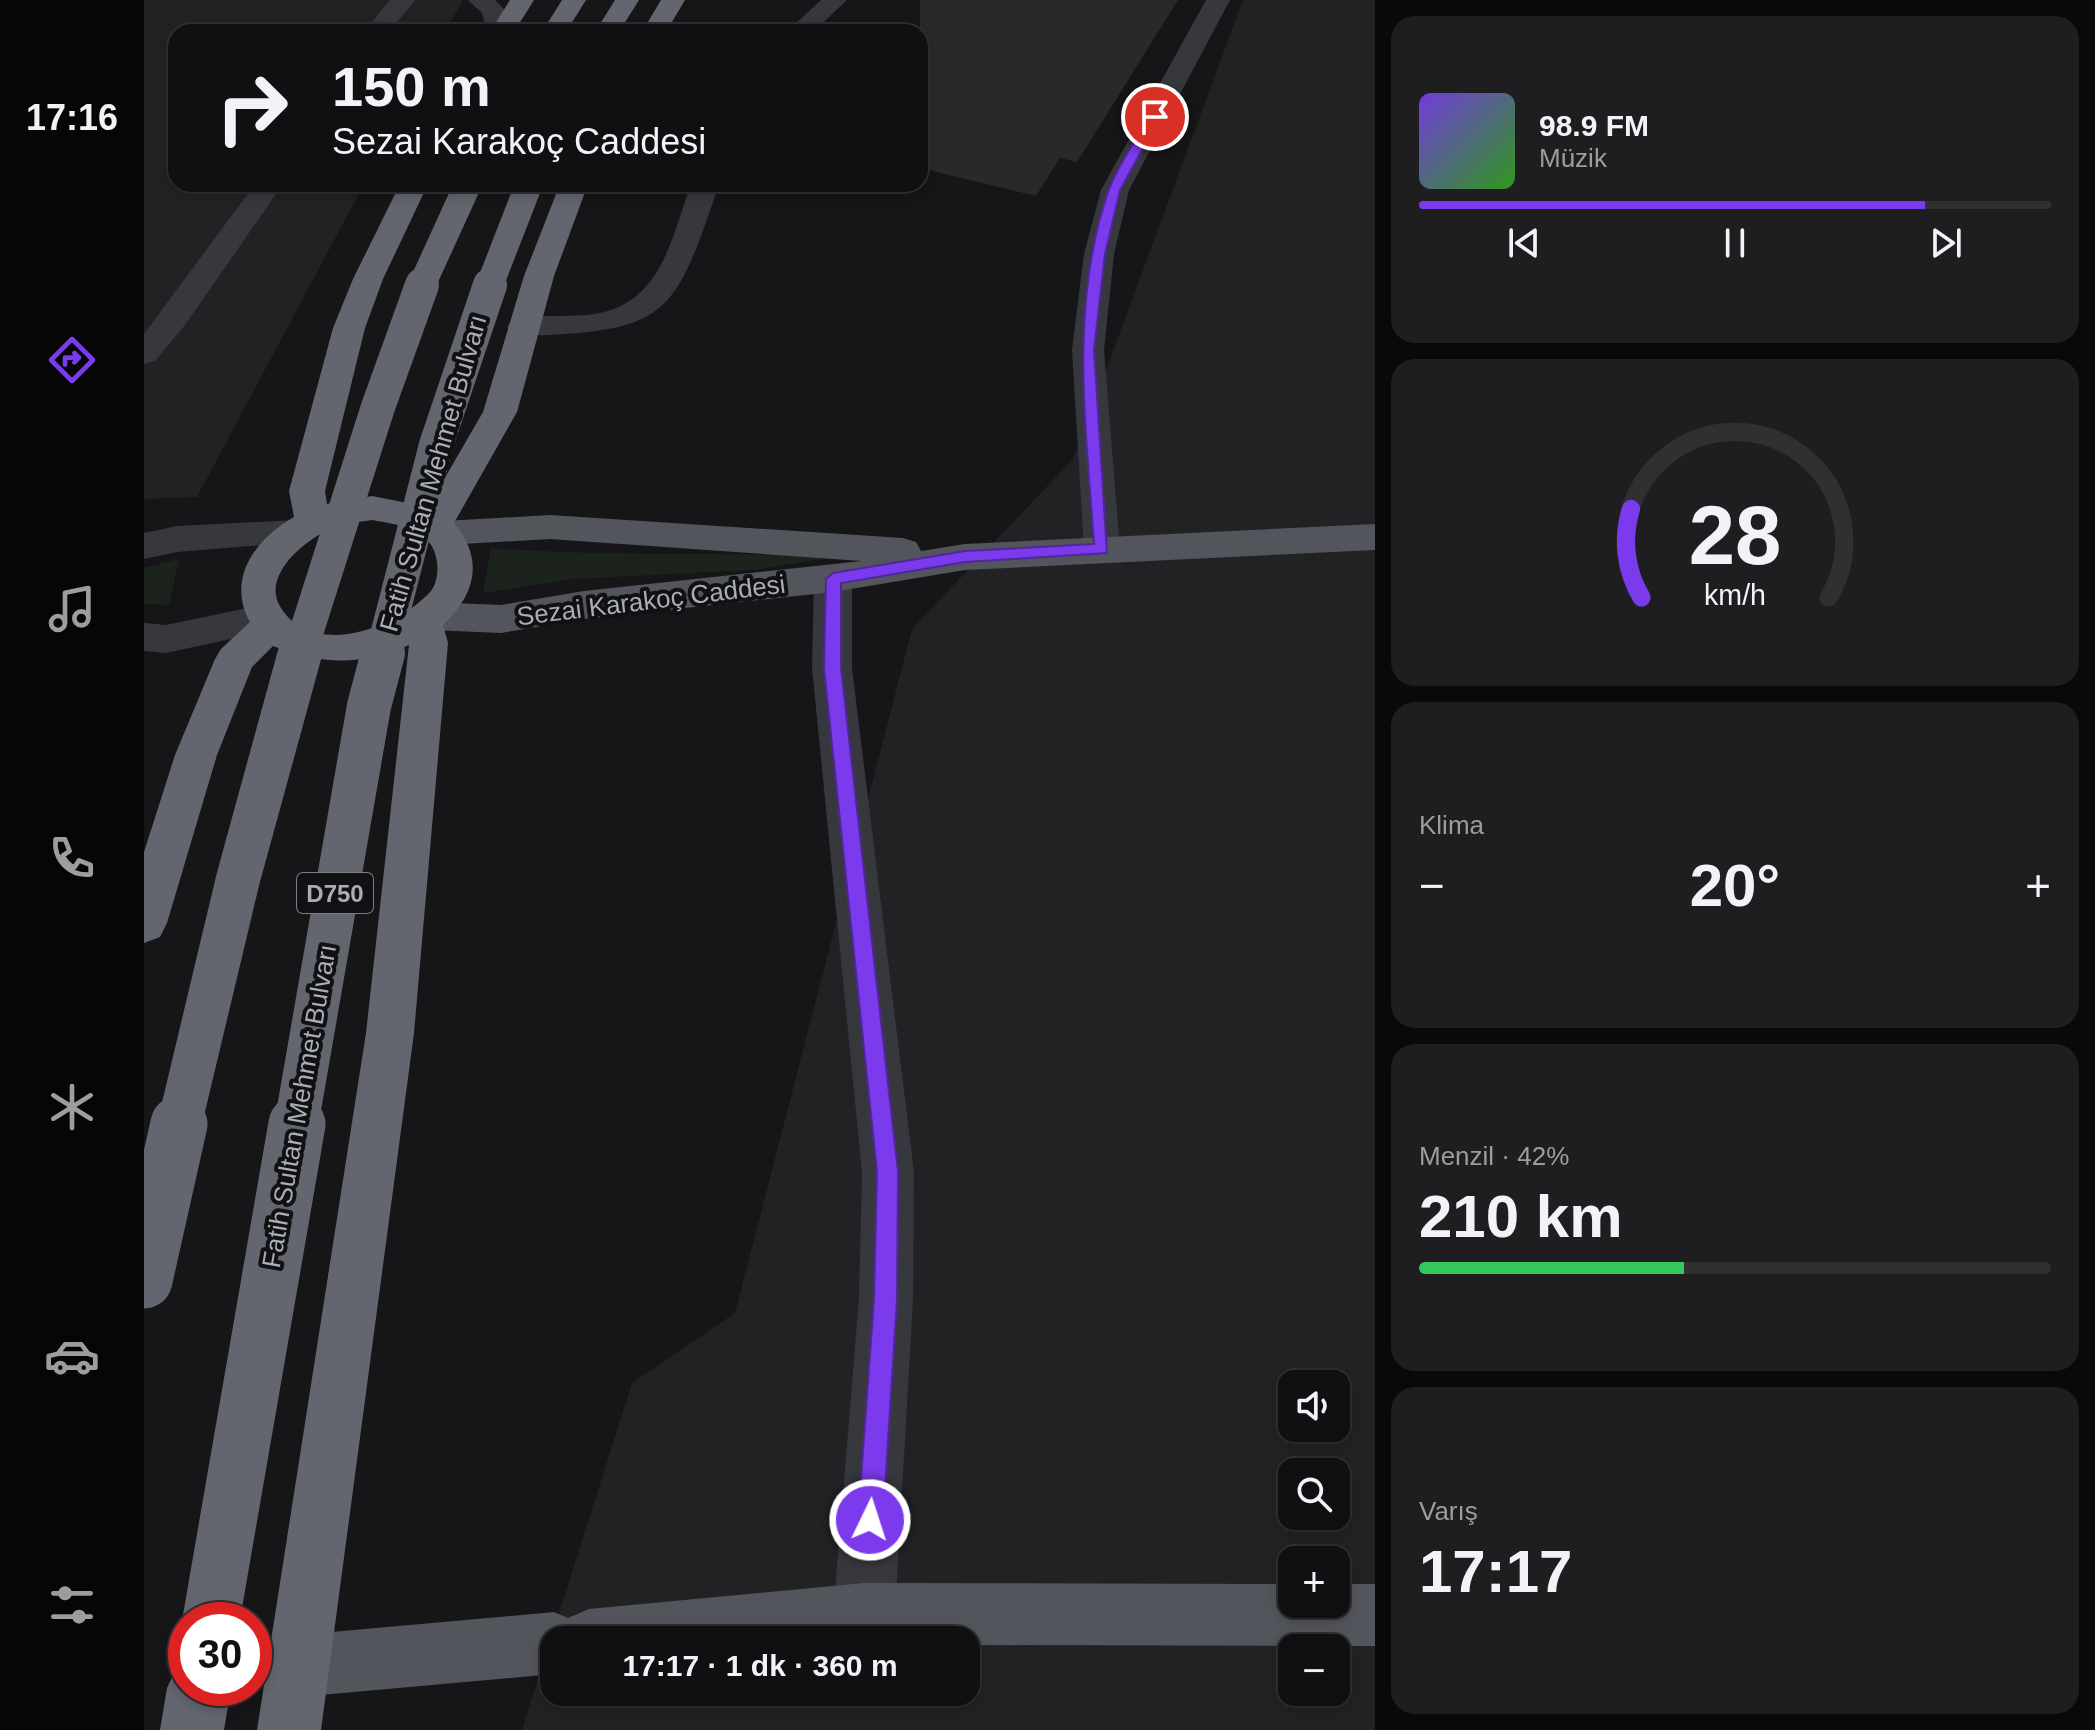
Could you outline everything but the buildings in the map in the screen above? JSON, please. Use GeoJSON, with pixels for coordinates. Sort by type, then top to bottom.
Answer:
{"type":"FeatureCollection","features":[{"type":"Feature","properties":{"kind":"highway"},"geometry":{"type":"LineString","coordinates":[[495,15],[522,0]]}},
{"type":"Feature","properties":{"kind":"highway"},"geometry":{"type":"LineString","coordinates":[[559,24],[574,0]]}},
{"type":"Feature","properties":{"kind":"highway"},"geometry":{"type":"LineString","coordinates":[[612,24],[627,0]]}},
{"type":"Feature","properties":{"kind":"highway"},"geometry":{"type":"LineString","coordinates":[[659,24],[673,0]]}},
{"type":"Feature","properties":{"kind":"highway"},"geometry":{"type":"LineString","coordinates":[[305,527],[307,491],[349,328],[410,192]]}},
{"type":"Feature","properties":{"kind":"highway"},"geometry":{"type":"LineString","coordinates":[[144,1280],[263,776],[329,554],[391,368],[464,192]]}},
{"type":"Feature","properties":{"kind":"highway","name":"Fatih Sultan Mehmet Bulvarı"},"geometry":{"type":"LineString","coordinates":[[214,1602],[369,706],[441,430],[472,331],[526,192]]}},
{"type":"Feature","properties":{"kind":"highway"},"geometry":{"type":"LineString","coordinates":[[439,530],[500,412],[523,327],[571,192]]}},
{"type":"Feature","properties":{"kind":"highway"},"geometry":{"type":"LineString","coordinates":[[372,508],[402,513],[425,520],[439,530],[455,552],[456,573],[449,595],[426,619],[405,633],[373,644],[339,648],[310,644],[285,633],[270,620],[259,598],[259,577],[270,556],[305,527],[342,512],[372,508]]}},
{"type":"Feature","properties":{"kind":"highway"},"geometry":{"type":"LineString","coordinates":[[289,1730],[390,1033],[429,643],[426,619]]}},
{"type":"Feature","properties":{"kind":"highway"},"geometry":{"type":"LineString","coordinates":[[144,923],[196,755],[235,659],[270,620]]}},
{"type":"Feature","properties":{"kind":"highway"},"geometry":{"type":"LineString","coordinates":[[192,1730],[196,1706]]}},
{"type":"Feature","properties":{"kind":"main road","name":"Sezai Karakoç Caddesi"},"geometry":{"type":"LineString","coordinates":[[439,530],[550,527],[659,536],[769,539],[965,557]]}},
{"type":"Feature","properties":{"kind":"main road","name":"Sezai Karakoç Caddesi"},"geometry":{"type":"LineString","coordinates":[[426,619],[501,619],[584,605],[833,579],[965,557],[1375,537]]}},
{"type":"Feature","properties":{"kind":"main road"},"geometry":{"type":"LineString","coordinates":[[737,1626],[864,1614],[1375,1615]]}},
{"type":"Feature","properties":{"kind":"main road"},"geometry":{"type":"LineString","coordinates":[[298,1666],[540,1644]]}},
{"type":"Feature","properties":{"kind":"street"},"geometry":{"type":"LineString","coordinates":[[383,24],[403,0]]}},
{"type":"Feature","properties":{"kind":"street"},"geometry":{"type":"LineString","coordinates":[[808,24],[835,0]]}},
{"type":"Feature","properties":{"kind":"street"},"geometry":{"type":"LineString","coordinates":[[1102,549],[1088,350],[1099,254],[1115,190],[1218,0]]}},
{"type":"Feature","properties":{"kind":"street"},"geometry":{"type":"LineString","coordinates":[[144,354],[174,318],[263,192]]}},
{"type":"Feature","properties":{"kind":"street"},"geometry":{"type":"LineString","coordinates":[[523,327],[613,320],[639,311],[656,297],[669,278],[702,192]]}},
{"type":"Feature","properties":{"kind":"street"},"geometry":{"type":"LineString","coordinates":[[144,546],[177,539],[305,527]]}},
{"type":"Feature","properties":{"kind":"street"},"geometry":{"type":"LineString","coordinates":[[833,579],[832,668],[888,1172],[886,1299],[864,1614]]}},
{"type":"Feature","properties":{"kind":"street"},"geometry":{"type":"LineString","coordinates":[[144,637],[166,639],[270,620]]}},
{"type":"Feature","properties":{"kind":"shaded area"},"geometry":{"type":"Polygon","coordinates":[[[144,0],[463,0],[450,24],[168,24],[168,192],[360,192],[197,497],[144,499],[144,0]]]}},
{"type":"Feature","properties":{"kind":"shaded area"},"geometry":{"type":"Polygon","coordinates":[[[1243,0],[1375,0],[1375,1730],[522,1730],[540,1673],[540,1706],[980,1706],[980,1626],[555,1626],[632,1383],[735,1313],[912,629],[1073,459],[1243,0]]]}},
{"type":"Feature","properties":{"kind":"shaded area"},"geometry":{"type":"Polygon","coordinates":[[[491,548],[835,557],[753,570],[573,579],[483,593],[491,548]]]}},
{"type":"Feature","properties":{"kind":"shaded area"},"geometry":{"type":"Polygon","coordinates":[[[179,559],[169,605],[144,604],[144,568],[179,559]]]}},
{"type":"Feature","properties":{"kind":"route"},"geometry":{"type":"LineString","coordinates":[[870,1520],[886,1299],[888,1172],[832,668],[833,579],[965,557],[1102,549],[1092,447],[1088,350],[1099,254],[1115,190],[1155,117]]}}]}
